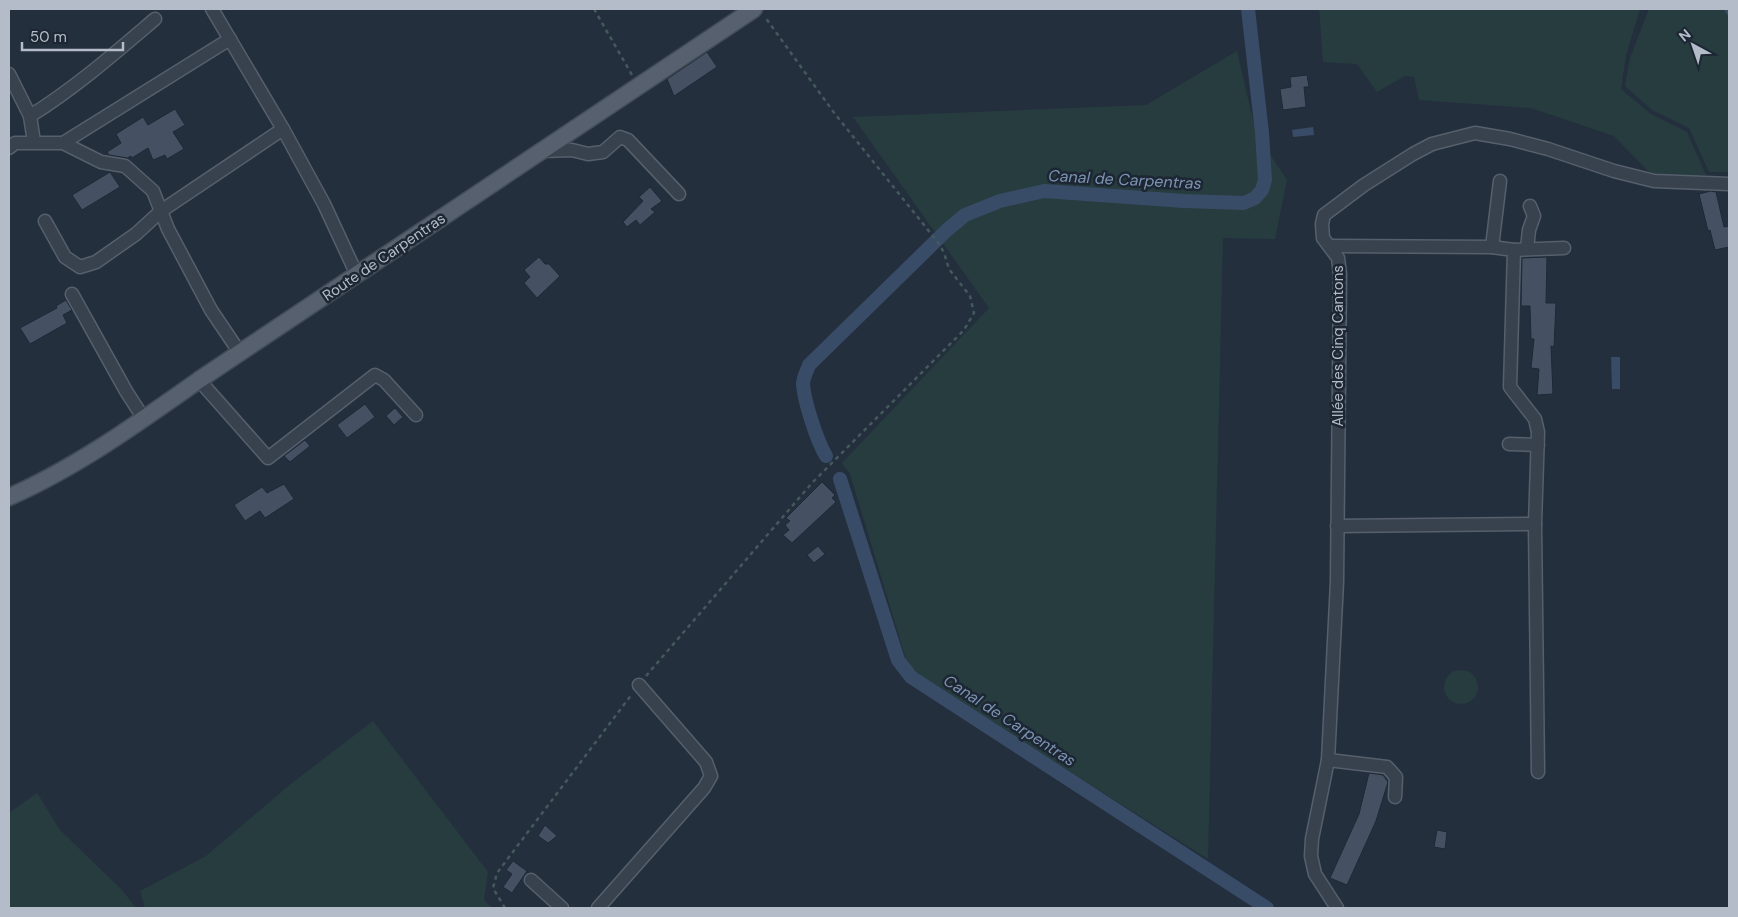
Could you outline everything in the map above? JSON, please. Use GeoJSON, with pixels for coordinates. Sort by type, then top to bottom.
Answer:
{"type":"FeatureCollection","features":[{"type":"Feature","properties":{"kind":"main road","name":"Route de Carpentras"},"geometry":{"type":"LineString","coordinates":[[9,497],[69,467],[144,419],[199,380],[638,87],[760,13]]}},
{"type":"Feature","properties":{"kind":"street"},"geometry":{"type":"LineString","coordinates":[[212,9],[283,129],[324,204],[358,275]]}},
{"type":"Feature","properties":{"kind":"street"},"geometry":{"type":"LineString","coordinates":[[30,116],[47,106],[104,63],[155,19]]}},
{"type":"Feature","properties":{"kind":"street"},"geometry":{"type":"LineString","coordinates":[[63,143],[230,39]]}},
{"type":"Feature","properties":{"kind":"street"},"geometry":{"type":"LineString","coordinates":[[9,74],[30,116],[34,142]]}},
{"type":"Feature","properties":{"kind":"street"},"geometry":{"type":"LineString","coordinates":[[45,221],[65,257],[80,267],[96,262],[136,234],[161,210],[283,129]]}},
{"type":"Feature","properties":{"kind":"street","name":"Allée des Cinq Cantons"},"geometry":{"type":"LineString","coordinates":[[1337,908],[1315,874],[1311,856],[1312,839],[1328,760],[1337,582],[1340,274],[1338,258],[1331,246],[1323,238],[1322,224],[1324,215],[1364,185],[1413,154],[1432,144],[1475,134],[1510,139],[1539,146],[1614,171],[1654,181],[1729,184]]}},
{"type":"Feature","properties":{"kind":"street"},"geometry":{"type":"LineString","coordinates":[[542,151],[572,150],[588,154],[603,152],[620,137],[628,140],[679,194]]}},
{"type":"Feature","properties":{"kind":"street"},"geometry":{"type":"LineString","coordinates":[[9,148],[15,144],[34,142],[63,143],[101,162],[125,166],[153,191],[168,229],[211,310],[240,353]]}},
{"type":"Feature","properties":{"kind":"street"},"geometry":{"type":"LineString","coordinates":[[1492,247],[1500,181]]}},
{"type":"Feature","properties":{"kind":"street"},"geometry":{"type":"LineString","coordinates":[[1530,206],[1534,216],[1521,249],[1510,387],[1535,419],[1538,432],[1535,524],[1538,772]]}},
{"type":"Feature","properties":{"kind":"street"},"geometry":{"type":"LineString","coordinates":[[1331,246],[1564,248]]}},
{"type":"Feature","properties":{"kind":"street"},"geometry":{"type":"LineString","coordinates":[[72,294],[126,391],[144,419]]}},
{"type":"Feature","properties":{"kind":"street"},"geometry":{"type":"LineString","coordinates":[[199,380],[268,458],[374,376],[384,380],[416,415]]}},
{"type":"Feature","properties":{"kind":"street"},"geometry":{"type":"LineString","coordinates":[[1509,444],[1538,445]]}},
{"type":"Feature","properties":{"kind":"street"},"geometry":{"type":"LineString","coordinates":[[1338,526],[1535,524]]}},
{"type":"Feature","properties":{"kind":"street"},"geometry":{"type":"LineString","coordinates":[[598,908],[704,788],[711,776],[706,762],[639,685]]}},
{"type":"Feature","properties":{"kind":"street"},"geometry":{"type":"LineString","coordinates":[[1328,760],[1387,767],[1396,777],[1395,797]]}},
{"type":"Feature","properties":{"kind":"street"},"geometry":{"type":"LineString","coordinates":[[531,880],[562,908]]}},
{"type":"Feature","properties":{"kind":"path"},"geometry":{"type":"LineString","coordinates":[[594,9],[638,87]]}},
{"type":"Feature","properties":{"kind":"path"},"geometry":{"type":"LineString","coordinates":[[504,908],[493,888],[497,873],[651,669],[812,483],[964,330],[974,313],[970,296],[949,269],[940,245],[835,114],[760,13]]}},
{"type":"Feature","properties":{"kind":"green space"},"geometry":{"type":"Polygon","coordinates":[[[1319,9],[1640,9],[1626,55],[1621,89],[1651,114],[1687,132],[1706,175],[1652,175],[1614,136],[1531,108],[1419,100],[1414,77],[1405,76],[1377,92],[1357,64],[1323,62],[1319,9]]]}},
{"type":"Feature","properties":{"kind":"green space"},"geometry":{"type":"Polygon","coordinates":[[[1649,9],[1725,9],[1729,18],[1729,172],[1709,172],[1689,128],[1652,110],[1625,86],[1630,58],[1649,9]]]}},
{"type":"Feature","properties":{"kind":"green space"},"geometry":{"type":"Polygon","coordinates":[[[1237,51],[1256,133],[1287,180],[1275,239],[1223,238],[1208,859],[916,675],[905,656],[850,474],[842,463],[989,308],[853,117],[1146,105],[1237,51]]]}},
{"type":"Feature","properties":{"kind":"green space"},"geometry":{"type":"Polygon","coordinates":[[[1461,670],[1473,675],[1478,687],[1473,699],[1461,704],[1449,699],[1444,687],[1449,675],[1461,670]]]}},
{"type":"Feature","properties":{"kind":"green space"},"geometry":{"type":"Polygon","coordinates":[[[373,721],[488,872],[484,900],[492,908],[145,908],[140,891],[206,856],[292,783],[373,721]]]}},
{"type":"Feature","properties":{"kind":"green space"},"geometry":{"type":"Polygon","coordinates":[[[37,793],[60,830],[122,890],[136,908],[9,908],[9,813],[37,793]]]}},
{"type":"Feature","properties":{"kind":"water"},"geometry":{"type":"Polygon","coordinates":[[[1313,127],[1314,135],[1293,137],[1292,130],[1313,127]]]}},
{"type":"Feature","properties":{"kind":"water"},"geometry":{"type":"Polygon","coordinates":[[[1611,357],[1620,357],[1620,389],[1612,389],[1611,357]]]}},
{"type":"Feature","properties":{"kind":"building"},"geometry":{"type":"Polygon","coordinates":[[[707,52],[717,67],[674,96],[667,79],[707,52]]]}},
{"type":"Feature","properties":{"kind":"building"},"geometry":{"type":"Polygon","coordinates":[[[1307,75],[1309,87],[1304,87],[1306,107],[1283,110],[1280,89],[1291,87],[1290,77],[1307,75]]]}},
{"type":"Feature","properties":{"kind":"building"},"geometry":{"type":"Polygon","coordinates":[[[175,109],[185,125],[173,132],[184,149],[167,159],[165,155],[153,160],[148,148],[132,158],[131,156],[127,158],[109,155],[107,152],[121,143],[116,134],[143,117],[148,125],[175,109]]]}},
{"type":"Feature","properties":{"kind":"building"},"geometry":{"type":"Polygon","coordinates":[[[110,172],[120,187],[82,210],[72,195],[110,172]]]}},
{"type":"Feature","properties":{"kind":"building"},"geometry":{"type":"Polygon","coordinates":[[[650,187],[662,201],[651,209],[655,212],[640,225],[636,220],[627,227],[623,222],[643,201],[639,197],[650,187]]]}},
{"type":"Feature","properties":{"kind":"building"},"geometry":{"type":"Polygon","coordinates":[[[1711,191],[1716,192],[1724,227],[1729,226],[1729,247],[1715,250],[1710,230],[1708,231],[1699,194],[1711,191]]]}},
{"type":"Feature","properties":{"kind":"building"},"geometry":{"type":"Polygon","coordinates":[[[539,257],[545,264],[549,264],[560,276],[537,298],[524,283],[530,277],[524,270],[539,257]]]}},
{"type":"Feature","properties":{"kind":"building"},"geometry":{"type":"Polygon","coordinates":[[[1547,257],[1546,303],[1556,303],[1554,347],[1551,346],[1553,394],[1537,395],[1539,369],[1531,368],[1534,339],[1531,339],[1530,306],[1521,306],[1522,258],[1547,257]]]}},
{"type":"Feature","properties":{"kind":"building"},"geometry":{"type":"Polygon","coordinates":[[[66,300],[72,310],[63,315],[67,323],[30,344],[20,328],[57,308],[56,306],[66,300]]]}},
{"type":"Feature","properties":{"kind":"building"},"geometry":{"type":"Polygon","coordinates":[[[365,404],[375,417],[347,438],[337,425],[365,404]]]}},
{"type":"Feature","properties":{"kind":"building"},"geometry":{"type":"Polygon","coordinates":[[[395,408],[403,417],[394,425],[386,416],[395,408]]]}},
{"type":"Feature","properties":{"kind":"building"},"geometry":{"type":"Polygon","coordinates":[[[305,440],[310,446],[290,462],[284,456],[305,440]]]}},
{"type":"Feature","properties":{"kind":"building"},"geometry":{"type":"Polygon","coordinates":[[[822,482],[835,495],[832,498],[836,502],[792,543],[783,535],[789,530],[785,525],[790,521],[786,518],[822,482]]]}},
{"type":"Feature","properties":{"kind":"building"},"geometry":{"type":"Polygon","coordinates":[[[284,484],[294,499],[265,518],[260,511],[245,521],[234,505],[262,487],[267,493],[284,484]]]}},
{"type":"Feature","properties":{"kind":"building"},"geometry":{"type":"Polygon","coordinates":[[[818,546],[825,554],[814,563],[807,555],[818,546]]]}},
{"type":"Feature","properties":{"kind":"building"},"geometry":{"type":"Polygon","coordinates":[[[1369,773],[1383,775],[1388,782],[1376,821],[1347,885],[1330,878],[1359,814],[1369,773]]]}},
{"type":"Feature","properties":{"kind":"building"},"geometry":{"type":"Polygon","coordinates":[[[545,825],[557,836],[548,843],[538,836],[545,825]]]}},
{"type":"Feature","properties":{"kind":"building"},"geometry":{"type":"Polygon","coordinates":[[[1437,830],[1447,832],[1445,849],[1434,847],[1437,830]]]}},
{"type":"Feature","properties":{"kind":"building"},"geometry":{"type":"Polygon","coordinates":[[[513,861],[527,871],[512,893],[503,887],[512,874],[506,870],[513,861]]]}},
{"type":"Feature","properties":{"kind":"waterway","name":"Canal de Carpentras"},"geometry":{"type":"LineString","coordinates":[[826,456],[815,431],[804,391],[803,382],[809,365],[947,230],[965,215],[1000,201],[1044,191],[1184,201],[1244,203],[1255,198],[1262,190],[1265,180],[1262,133],[1248,9]]}},
{"type":"Feature","properties":{"kind":"waterway"},"geometry":{"type":"LineString","coordinates":[[1726,9],[1729,14]]}},
{"type":"Feature","properties":{"kind":"waterway","name":"Canal de Carpentras"},"geometry":{"type":"LineString","coordinates":[[840,479],[898,660],[911,677],[1267,908]]}}]}
